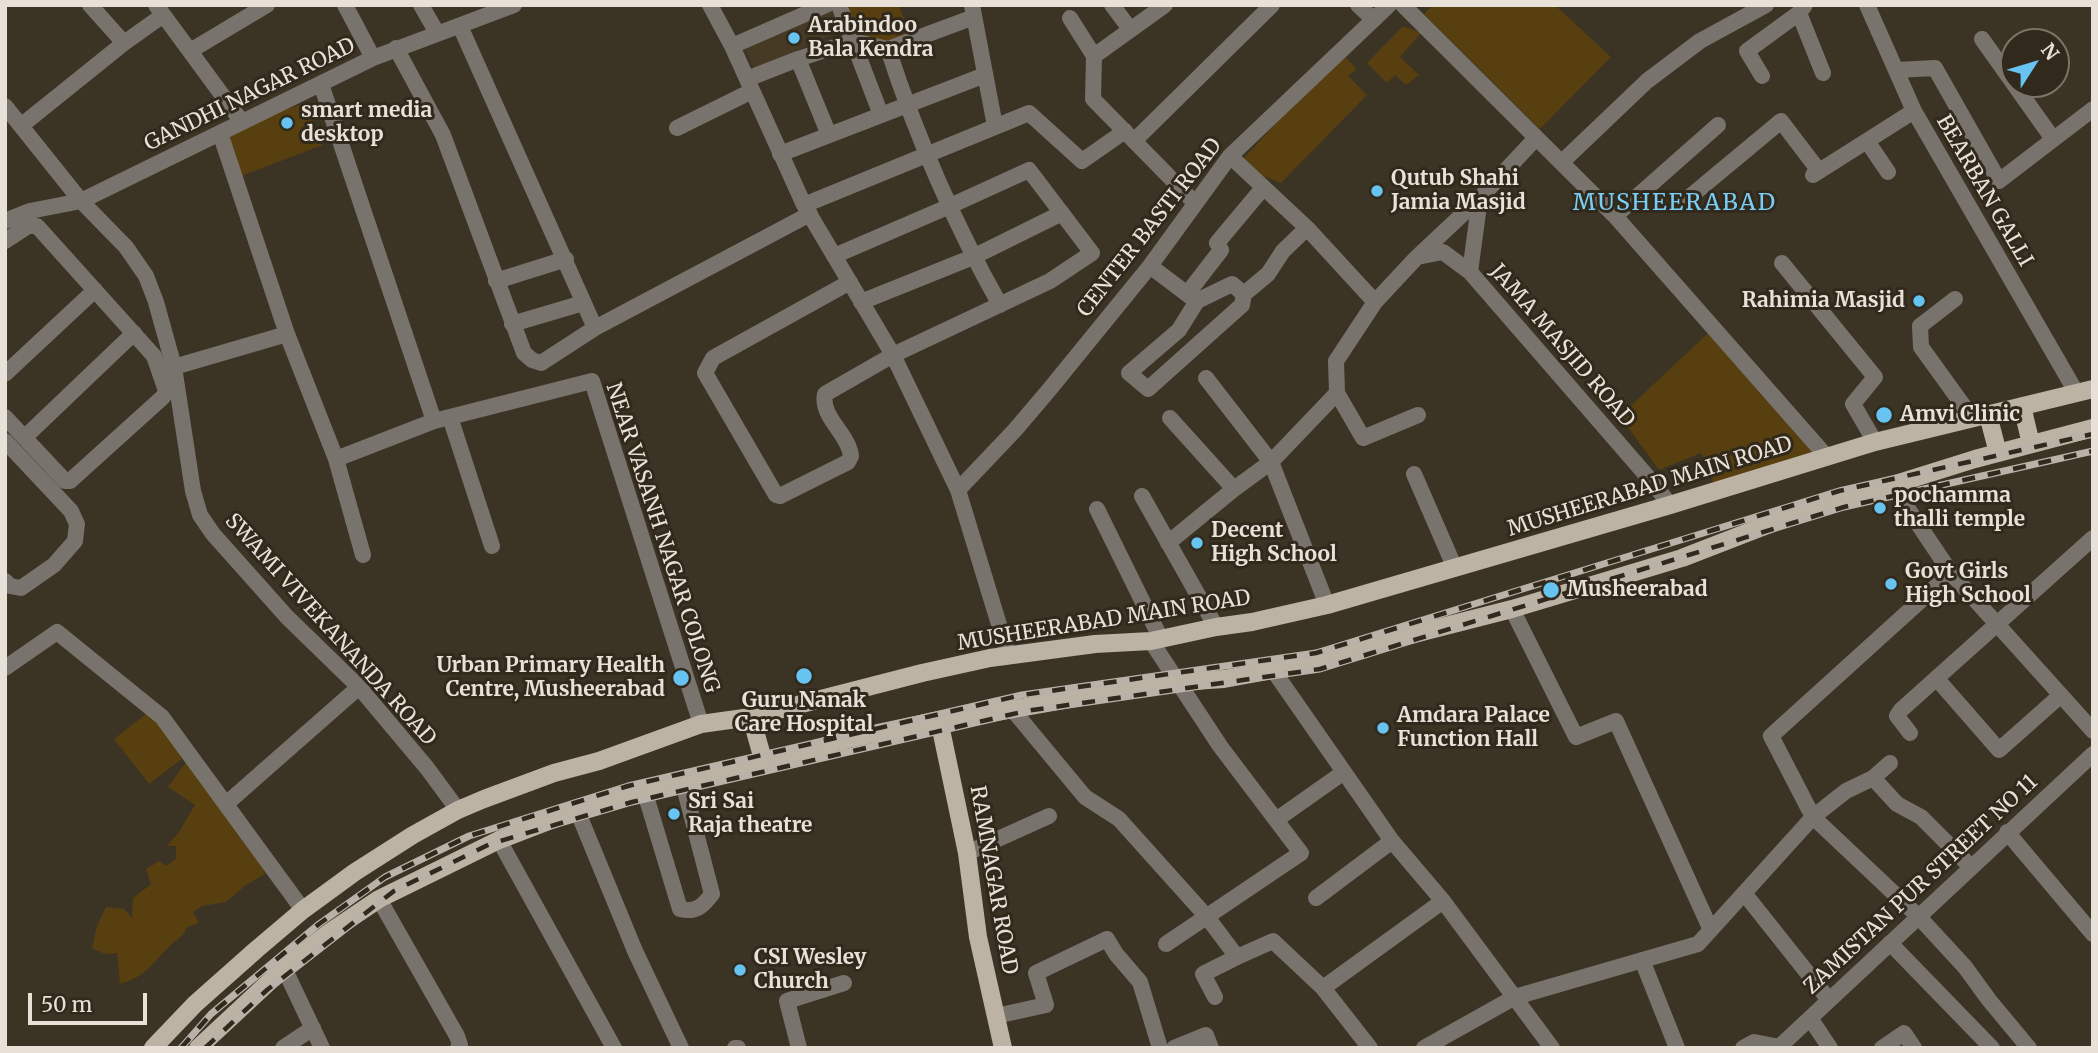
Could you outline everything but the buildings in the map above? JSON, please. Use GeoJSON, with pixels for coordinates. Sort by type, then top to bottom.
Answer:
{"type":"FeatureCollection","features":[{"type":"Feature","properties":{"kind":"main road","name":"MUSHEERABAD MAIN ROAD"},"geometry":{"type":"LineString","coordinates":[[156,1047],[195,1004],[303,910],[355,872],[458,810],[554,773],[599,761],[701,724],[751,717],[1008,654],[1156,640],[1328,605],[1875,442],[2084,390]]}},
{"type":"Feature","properties":{"kind":"main road"},"geometry":{"type":"LineString","coordinates":[[2022,406],[2031,444]]}},
{"type":"Feature","properties":{"kind":"main road"},"geometry":{"type":"LineString","coordinates":[[1981,417],[1998,453]]}},
{"type":"Feature","properties":{"kind":"main road"},"geometry":{"type":"LineString","coordinates":[[198,1048],[284,968],[327,934],[379,899],[499,840],[577,810],[849,739],[939,720],[1177,682],[1224,679],[1273,670],[1512,609],[1682,558],[1829,501],[2093,428]]}},
{"type":"Feature","properties":{"kind":"main road"},"geometry":{"type":"LineString","coordinates":[[751,717],[764,763]]}},
{"type":"Feature","properties":{"kind":"main road","name":"RAMNAGAR ROAD"},"geometry":{"type":"LineString","coordinates":[[939,720],[967,853],[978,937],[1003,1048]]}},
{"type":"Feature","properties":{"kind":"street"},"geometry":{"type":"LineString","coordinates":[[90,5],[124,43]]}},
{"type":"Feature","properties":{"kind":"street"},"geometry":{"type":"LineString","coordinates":[[190,51],[267,5]]}},
{"type":"Feature","properties":{"kind":"street"},"geometry":{"type":"LineString","coordinates":[[345,5],[373,58]]}},
{"type":"Feature","properties":{"kind":"street"},"geometry":{"type":"LineString","coordinates":[[421,5],[437,33]]}},
{"type":"Feature","properties":{"kind":"street","name":"GANDHI NAGAR ROAD"},"geometry":{"type":"LineString","coordinates":[[5,220],[30,211],[81,201],[373,58],[514,5]]}},
{"type":"Feature","properties":{"kind":"street"},"geometry":{"type":"LineString","coordinates":[[710,5],[732,46],[807,209],[892,355],[958,490],[1008,654]]}},
{"type":"Feature","properties":{"kind":"street"},"geometry":{"type":"LineString","coordinates":[[732,46],[826,5]]}},
{"type":"Feature","properties":{"kind":"street"},"geometry":{"type":"LineString","coordinates":[[839,5],[881,115]]}},
{"type":"Feature","properties":{"kind":"street"},"geometry":{"type":"LineString","coordinates":[[1112,5],[1130,29]]}},
{"type":"Feature","properties":{"kind":"street"},"geometry":{"type":"LineString","coordinates":[[396,48],[443,135],[524,353],[532,360],[541,362],[807,209],[1029,113],[1082,161],[1129,136],[1272,5]]}},
{"type":"Feature","properties":{"kind":"street"},"geometry":{"type":"LineString","coordinates":[[1358,5],[1373,19]]}},
{"type":"Feature","properties":{"kind":"street","name":"CENTER BASTI ROAD"},"geometry":{"type":"LineString","coordinates":[[958,490],[1041,400],[1150,267],[1230,156],[1389,5]]}},
{"type":"Feature","properties":{"kind":"street"},"geometry":{"type":"LineString","coordinates":[[1402,5],[1615,216],[1827,457]]}},
{"type":"Feature","properties":{"kind":"street"},"geometry":{"type":"LineString","coordinates":[[1562,162],[1647,81],[1700,41],[1766,5]]}},
{"type":"Feature","properties":{"kind":"street","name":"BEARBAN GALLI"},"geometry":{"type":"LineString","coordinates":[[1867,5],[1914,111],[2084,390]]}},
{"type":"Feature","properties":{"kind":"street"},"geometry":{"type":"LineString","coordinates":[[1094,56],[1159,7]]}},
{"type":"Feature","properties":{"kind":"street"},"geometry":{"type":"LineString","coordinates":[[1762,76],[1747,51],[1802,9],[1823,73]]}},
{"type":"Feature","properties":{"kind":"street"},"geometry":{"type":"LineString","coordinates":[[22,125],[124,43],[159,10],[242,122]]}},
{"type":"Feature","properties":{"kind":"street"},"geometry":{"type":"LineString","coordinates":[[677,128],[798,59],[853,41],[888,49],[973,11],[995,126]]}},
{"type":"Feature","properties":{"kind":"street"},"geometry":{"type":"LineString","coordinates":[[1070,18],[1094,56],[1093,99],[1195,203]]}},
{"type":"Feature","properties":{"kind":"street"},"geometry":{"type":"LineString","coordinates":[[460,26],[596,328]]}},
{"type":"Feature","properties":{"kind":"street"},"geometry":{"type":"LineString","coordinates":[[1982,39],[2053,139]]}},
{"type":"Feature","properties":{"kind":"street"},"geometry":{"type":"LineString","coordinates":[[888,49],[926,156],[973,257],[1000,305]]}},
{"type":"Feature","properties":{"kind":"street"},"geometry":{"type":"LineString","coordinates":[[798,59],[828,135]]}},
{"type":"Feature","properties":{"kind":"street"},"geometry":{"type":"LineString","coordinates":[[1896,70],[1936,68],[1999,181],[2093,109]]}},
{"type":"Feature","properties":{"kind":"street"},"geometry":{"type":"LineString","coordinates":[[780,154],[985,75]]}},
{"type":"Feature","properties":{"kind":"street"},"geometry":{"type":"LineString","coordinates":[[321,84],[442,419],[492,546]]}},
{"type":"Feature","properties":{"kind":"street","name":"SWAMI VIVEKANANDA ROAD"},"geometry":{"type":"LineString","coordinates":[[5,106],[81,201],[126,247],[146,276],[174,367],[193,491],[200,515],[213,534],[287,617],[359,687],[427,768],[458,810]]}},
{"type":"Feature","properties":{"kind":"street"},"geometry":{"type":"LineString","coordinates":[[1686,200],[1781,121],[1815,173],[1914,111]]}},
{"type":"Feature","properties":{"kind":"street"},"geometry":{"type":"LineString","coordinates":[[1615,216],[1718,125]]}},
{"type":"Feature","properties":{"kind":"street"},"geometry":{"type":"LineString","coordinates":[[220,133],[287,334],[336,459],[363,555]]}},
{"type":"Feature","properties":{"kind":"street"},"geometry":{"type":"LineString","coordinates":[[1418,415],[1363,438],[1337,393],[1336,361],[1375,302],[1536,138]]}},
{"type":"Feature","properties":{"kind":"street"},"geometry":{"type":"LineString","coordinates":[[1867,141],[1888,172]]}},
{"type":"Feature","properties":{"kind":"street"},"geometry":{"type":"LineString","coordinates":[[1230,156],[1307,228],[1375,302]]}},
{"type":"Feature","properties":{"kind":"street"},"geometry":{"type":"LineString","coordinates":[[834,256],[1029,170],[1092,253],[1050,281],[892,355],[825,394],[823,401],[827,411],[850,449],[851,456],[848,461],[780,496],[776,495],[705,373],[713,358],[850,282]]}},
{"type":"Feature","properties":{"kind":"street"},"geometry":{"type":"LineString","coordinates":[[1263,188],[1217,243],[1221,250],[1192,298],[1179,330],[1129,373],[1148,389],[1242,305],[1244,294],[1268,274],[1283,251],[1307,228]]}},
{"type":"Feature","properties":{"kind":"street","name":"JAMA MASJID ROAD"},"geometry":{"type":"LineString","coordinates":[[1480,198],[1469,272],[1670,505]]}},
{"type":"Feature","properties":{"kind":"street"},"geometry":{"type":"LineString","coordinates":[[861,302],[973,257],[1062,213]]}},
{"type":"Feature","properties":{"kind":"street"},"geometry":{"type":"LineString","coordinates":[[5,242],[28,226],[37,226],[154,356],[166,391],[163,397],[69,481],[65,481],[5,417]]}},
{"type":"Feature","properties":{"kind":"street"},"geometry":{"type":"LineString","coordinates":[[1417,257],[1443,252],[1469,272]]}},
{"type":"Feature","properties":{"kind":"street"},"geometry":{"type":"LineString","coordinates":[[496,281],[566,260]]}},
{"type":"Feature","properties":{"kind":"street"},"geometry":{"type":"LineString","coordinates":[[1782,263],[1875,377],[1853,404],[1875,442]]}},
{"type":"Feature","properties":{"kind":"street"},"geometry":{"type":"LineString","coordinates":[[1150,267],[1192,298]]}},
{"type":"Feature","properties":{"kind":"street"},"geometry":{"type":"LineString","coordinates":[[1192,298],[1233,284],[1244,294]]}},
{"type":"Feature","properties":{"kind":"street"},"geometry":{"type":"LineString","coordinates":[[5,374],[95,290]]}},
{"type":"Feature","properties":{"kind":"street"},"geometry":{"type":"LineString","coordinates":[[1955,299],[1920,326],[1921,346],[1981,417]]}},
{"type":"Feature","properties":{"kind":"street"},"geometry":{"type":"LineString","coordinates":[[512,324],[583,303]]}},
{"type":"Feature","properties":{"kind":"street"},"geometry":{"type":"LineString","coordinates":[[1179,330],[1195,348]]}},
{"type":"Feature","properties":{"kind":"street"},"geometry":{"type":"LineString","coordinates":[[25,437],[134,333]]}},
{"type":"Feature","properties":{"kind":"street"},"geometry":{"type":"LineString","coordinates":[[174,367],[287,334]]}},
{"type":"Feature","properties":{"kind":"street"},"geometry":{"type":"LineString","coordinates":[[1206,378],[1271,461],[1328,605]]}},
{"type":"Feature","properties":{"kind":"street","name":"NEAR VASANH NAGAR COLONG"},"geometry":{"type":"LineString","coordinates":[[442,419],[592,381],[701,724]]}},
{"type":"Feature","properties":{"kind":"street"},"geometry":{"type":"LineString","coordinates":[[1168,544],[1271,461],[1337,393]]}},
{"type":"Feature","properties":{"kind":"street"},"geometry":{"type":"LineString","coordinates":[[1170,418],[1234,489]]}},
{"type":"Feature","properties":{"kind":"street"},"geometry":{"type":"LineString","coordinates":[[336,459],[442,419]]}},
{"type":"Feature","properties":{"kind":"street"},"geometry":{"type":"LineString","coordinates":[[5,441],[71,510],[77,524],[75,541],[40,577],[21,589],[10,586],[5,581]]}},
{"type":"Feature","properties":{"kind":"street"},"geometry":{"type":"LineString","coordinates":[[1415,474],[1454,566]]}},
{"type":"Feature","properties":{"kind":"street"},"geometry":{"type":"LineString","coordinates":[[1892,485],[1951,573],[2093,731]]}},
{"type":"Feature","properties":{"kind":"street"},"geometry":{"type":"LineString","coordinates":[[1142,496],[1216,627]]}},
{"type":"Feature","properties":{"kind":"street"},"geometry":{"type":"LineString","coordinates":[[1097,509],[1177,682],[1220,746],[1301,853],[1166,944]]}},
{"type":"Feature","properties":{"kind":"street"},"geometry":{"type":"LineString","coordinates":[[1910,733],[1897,716],[1901,710],[2093,538]]}},
{"type":"Feature","properties":{"kind":"street"},"geometry":{"type":"LineString","coordinates":[[1951,573],[1771,736],[1813,817],[1918,916],[1965,967],[2029,1048]]}},
{"type":"Feature","properties":{"kind":"street"},"geometry":{"type":"LineString","coordinates":[[1512,609],[1576,737],[1616,721],[1710,929]]}},
{"type":"Feature","properties":{"kind":"street"},"geometry":{"type":"LineString","coordinates":[[5,668],[57,632],[162,717],[303,910]]}},
{"type":"Feature","properties":{"kind":"street"},"geometry":{"type":"LineString","coordinates":[[1273,670],[1392,841],[1443,901],[1552,1048]]}},
{"type":"Feature","properties":{"kind":"street"},"geometry":{"type":"LineString","coordinates":[[1937,680],[1999,750],[2061,695]]}},
{"type":"Feature","properties":{"kind":"street"},"geometry":{"type":"LineString","coordinates":[[226,804],[359,687]]}},
{"type":"Feature","properties":{"kind":"street"},"geometry":{"type":"LineString","coordinates":[[1012,709],[1085,797],[1119,818],[1207,917],[1237,957]]}},
{"type":"Feature","properties":{"kind":"street","name":"ZAMISTAN PUR STREET NO 11"},"geometry":{"type":"LineString","coordinates":[[1779,1047],[2093,754]]}},
{"type":"Feature","properties":{"kind":"street"},"geometry":{"type":"LineString","coordinates":[[1424,1048],[1514,997],[1698,944],[1813,817],[1846,791],[1873,778],[1891,763]]}},
{"type":"Feature","properties":{"kind":"street"},"geometry":{"type":"LineString","coordinates":[[1276,820],[1344,772]]}},
{"type":"Feature","properties":{"kind":"street"},"geometry":{"type":"LineString","coordinates":[[1873,778],[1897,804],[1921,817],[1971,867]]}},
{"type":"Feature","properties":{"kind":"street"},"geometry":{"type":"LineString","coordinates":[[645,793],[680,909],[694,910],[702,906],[712,894],[683,783]]}},
{"type":"Feature","properties":{"kind":"street"},"geometry":{"type":"LineString","coordinates":[[577,810],[635,951],[681,1048]]}},
{"type":"Feature","properties":{"kind":"street"},"geometry":{"type":"LineString","coordinates":[[967,853],[1049,816]]}},
{"type":"Feature","properties":{"kind":"street"},"geometry":{"type":"LineString","coordinates":[[2007,832],[2091,927]]}},
{"type":"Feature","properties":{"kind":"street"},"geometry":{"type":"LineString","coordinates":[[499,840],[614,1048]]}},
{"type":"Feature","properties":{"kind":"street"},"geometry":{"type":"LineString","coordinates":[[1316,898],[1392,841]]}},
{"type":"Feature","properties":{"kind":"street"},"geometry":{"type":"LineString","coordinates":[[1744,893],[1829,1000]]}},
{"type":"Feature","properties":{"kind":"street"},"geometry":{"type":"LineString","coordinates":[[379,899],[457,1036],[460,1045],[458,1048]]}},
{"type":"Feature","properties":{"kind":"street"},"geometry":{"type":"LineString","coordinates":[[1323,988],[1443,901]]}},
{"type":"Feature","properties":{"kind":"street"},"geometry":{"type":"LineString","coordinates":[[996,1016],[1046,1005],[1036,973],[1107,939],[1140,982],[1160,1048]]}},
{"type":"Feature","properties":{"kind":"street"},"geometry":{"type":"LineString","coordinates":[[1215,997],[1203,974],[1273,941],[1323,988],[1370,1048]]}},
{"type":"Feature","properties":{"kind":"street"},"geometry":{"type":"LineString","coordinates":[[1890,943],[1992,1048]]}},
{"type":"Feature","properties":{"kind":"street"},"geometry":{"type":"LineString","coordinates":[[1642,960],[1677,1048]]}},
{"type":"Feature","properties":{"kind":"street"},"geometry":{"type":"LineString","coordinates":[[284,968],[322,1048]]}},
{"type":"Feature","properties":{"kind":"street"},"geometry":{"type":"LineString","coordinates":[[799,1048],[787,1001],[844,983]]}},
{"type":"Feature","properties":{"kind":"street"},"geometry":{"type":"LineString","coordinates":[[1810,1018],[1830,1048]]}},
{"type":"Feature","properties":{"kind":"street"},"geometry":{"type":"LineString","coordinates":[[283,1048],[313,1028]]}},
{"type":"Feature","properties":{"kind":"street"},"geometry":{"type":"LineString","coordinates":[[1882,1048],[1904,1032],[1914,1048]]}},
{"type":"Feature","properties":{"kind":"street"},"geometry":{"type":"LineString","coordinates":[[1174,1048],[1206,1035],[1211,1048]]}},
{"type":"Feature","properties":{"kind":"street"},"geometry":{"type":"LineString","coordinates":[[1743,1048],[1754,1042],[1779,1047]]}},
{"type":"Feature","properties":{"kind":"shaded area"},"geometry":{"type":"Polygon","coordinates":[[[857,5],[899,5],[910,35],[883,44],[857,37],[847,9],[857,5]]]}},
{"type":"Feature","properties":{"kind":"shaded area"},"geometry":{"type":"Polygon","coordinates":[[[1433,5],[1555,5],[1611,57],[1540,129],[1424,14],[1433,5]]]}},
{"type":"Feature","properties":{"kind":"shaded area","name":"Arabindoo Bala Kendra"},"geometry":{"type":"Polygon","coordinates":[[[833,8],[843,30],[754,69],[744,46],[833,8]]]}},
{"type":"Feature","properties":{"kind":"shaded area"},"geometry":{"type":"Polygon","coordinates":[[[1403,26],[1421,33],[1400,57],[1419,75],[1406,85],[1395,75],[1387,83],[1367,63],[1403,26]]]}},
{"type":"Feature","properties":{"kind":"shaded area"},"geometry":{"type":"Polygon","coordinates":[[[1341,53],[1357,69],[1348,76],[1367,95],[1281,183],[1258,174],[1243,159],[1341,53]]]}},
{"type":"Feature","properties":{"kind":"shaded area"},"geometry":{"type":"Polygon","coordinates":[[[306,102],[323,145],[241,176],[225,133],[306,102]]]}},
{"type":"Feature","properties":{"kind":"shaded area"},"geometry":{"type":"Polygon","coordinates":[[[1708,333],[1811,446],[1813,464],[1719,497],[1701,453],[1659,470],[1620,416],[1708,333]]]}},
{"type":"Feature","properties":{"kind":"shaded area"},"geometry":{"type":"Polygon","coordinates":[[[151,710],[186,756],[149,784],[114,739],[151,710]]]}},
{"type":"Feature","properties":{"kind":"shaded area"},"geometry":{"type":"Polygon","coordinates":[[[187,761],[263,864],[265,874],[246,885],[226,902],[202,906],[193,912],[199,923],[187,927],[144,972],[120,984],[117,953],[105,954],[92,948],[97,926],[106,907],[124,909],[132,918],[133,898],[151,884],[146,869],[159,861],[166,866],[176,859],[176,846],[167,846],[195,805],[168,787],[187,761]]]}},
{"type":"Feature","properties":{"kind":"railway"},"geometry":{"type":"LineString","coordinates":[[181,1048],[211,1014],[319,924],[385,877],[469,836],[628,786],[1022,695],[1316,653],[1839,491],[2093,434]]}},
{"type":"Feature","properties":{"kind":"railway"},"geometry":{"type":"LineString","coordinates":[[205,1048],[267,990],[394,891],[490,844],[632,802],[1026,711],[1320,669],[1844,507],[2093,451]]}},
{"type":"Feature","properties":{"kind":"place","name":"Arabindoo Bala Kendra"},"geometry":{"type":"Point","coordinates":[794,38]}},
{"type":"Feature","properties":{"kind":"place","name":"smart media desktop"},"geometry":{"type":"Point","coordinates":[287,123]}},
{"type":"Feature","properties":{"kind":"place","name":"Qutub Shahi Jamia Masjid"},"geometry":{"type":"Point","coordinates":[1377,191]}},
{"type":"Feature","properties":{"kind":"place","name":"Rahimia Masjid"},"geometry":{"type":"Point","coordinates":[1919,301]}},
{"type":"Feature","properties":{"kind":"place","name":"Amvi Clinic"},"geometry":{"type":"Point","coordinates":[1884,415]}},
{"type":"Feature","properties":{"kind":"place","name":"pochamma thalli temple"},"geometry":{"type":"Point","coordinates":[1880,508]}},
{"type":"Feature","properties":{"kind":"place","name":"Decent High School"},"geometry":{"type":"Point","coordinates":[1197,543]}},
{"type":"Feature","properties":{"kind":"place","name":"Govt Girls High School"},"geometry":{"type":"Point","coordinates":[1891,584]}},
{"type":"Feature","properties":{"kind":"place","name":"Musheerabad"},"geometry":{"type":"Point","coordinates":[1551,590]}},
{"type":"Feature","properties":{"kind":"place","name":"Guru Nanak Care Hospital"},"geometry":{"type":"Point","coordinates":[804,676]}},
{"type":"Feature","properties":{"kind":"place","name":"Urban Primary Health Centre, Musheerabad"},"geometry":{"type":"Point","coordinates":[681,678]}},
{"type":"Feature","properties":{"kind":"place","name":"Amdara Palace Function Hall"},"geometry":{"type":"Point","coordinates":[1383,728]}},
{"type":"Feature","properties":{"kind":"place","name":"Sri Sai Raja theatre"},"geometry":{"type":"Point","coordinates":[674,814]}},
{"type":"Feature","properties":{"kind":"place","name":"CSI Wesley Church"},"geometry":{"type":"Point","coordinates":[740,970]}},
{"type":"Feature","properties":{"kind":"district","name":"MUSHEERABAD"},"geometry":{"type":"Point","coordinates":[1675,203]}}]}
